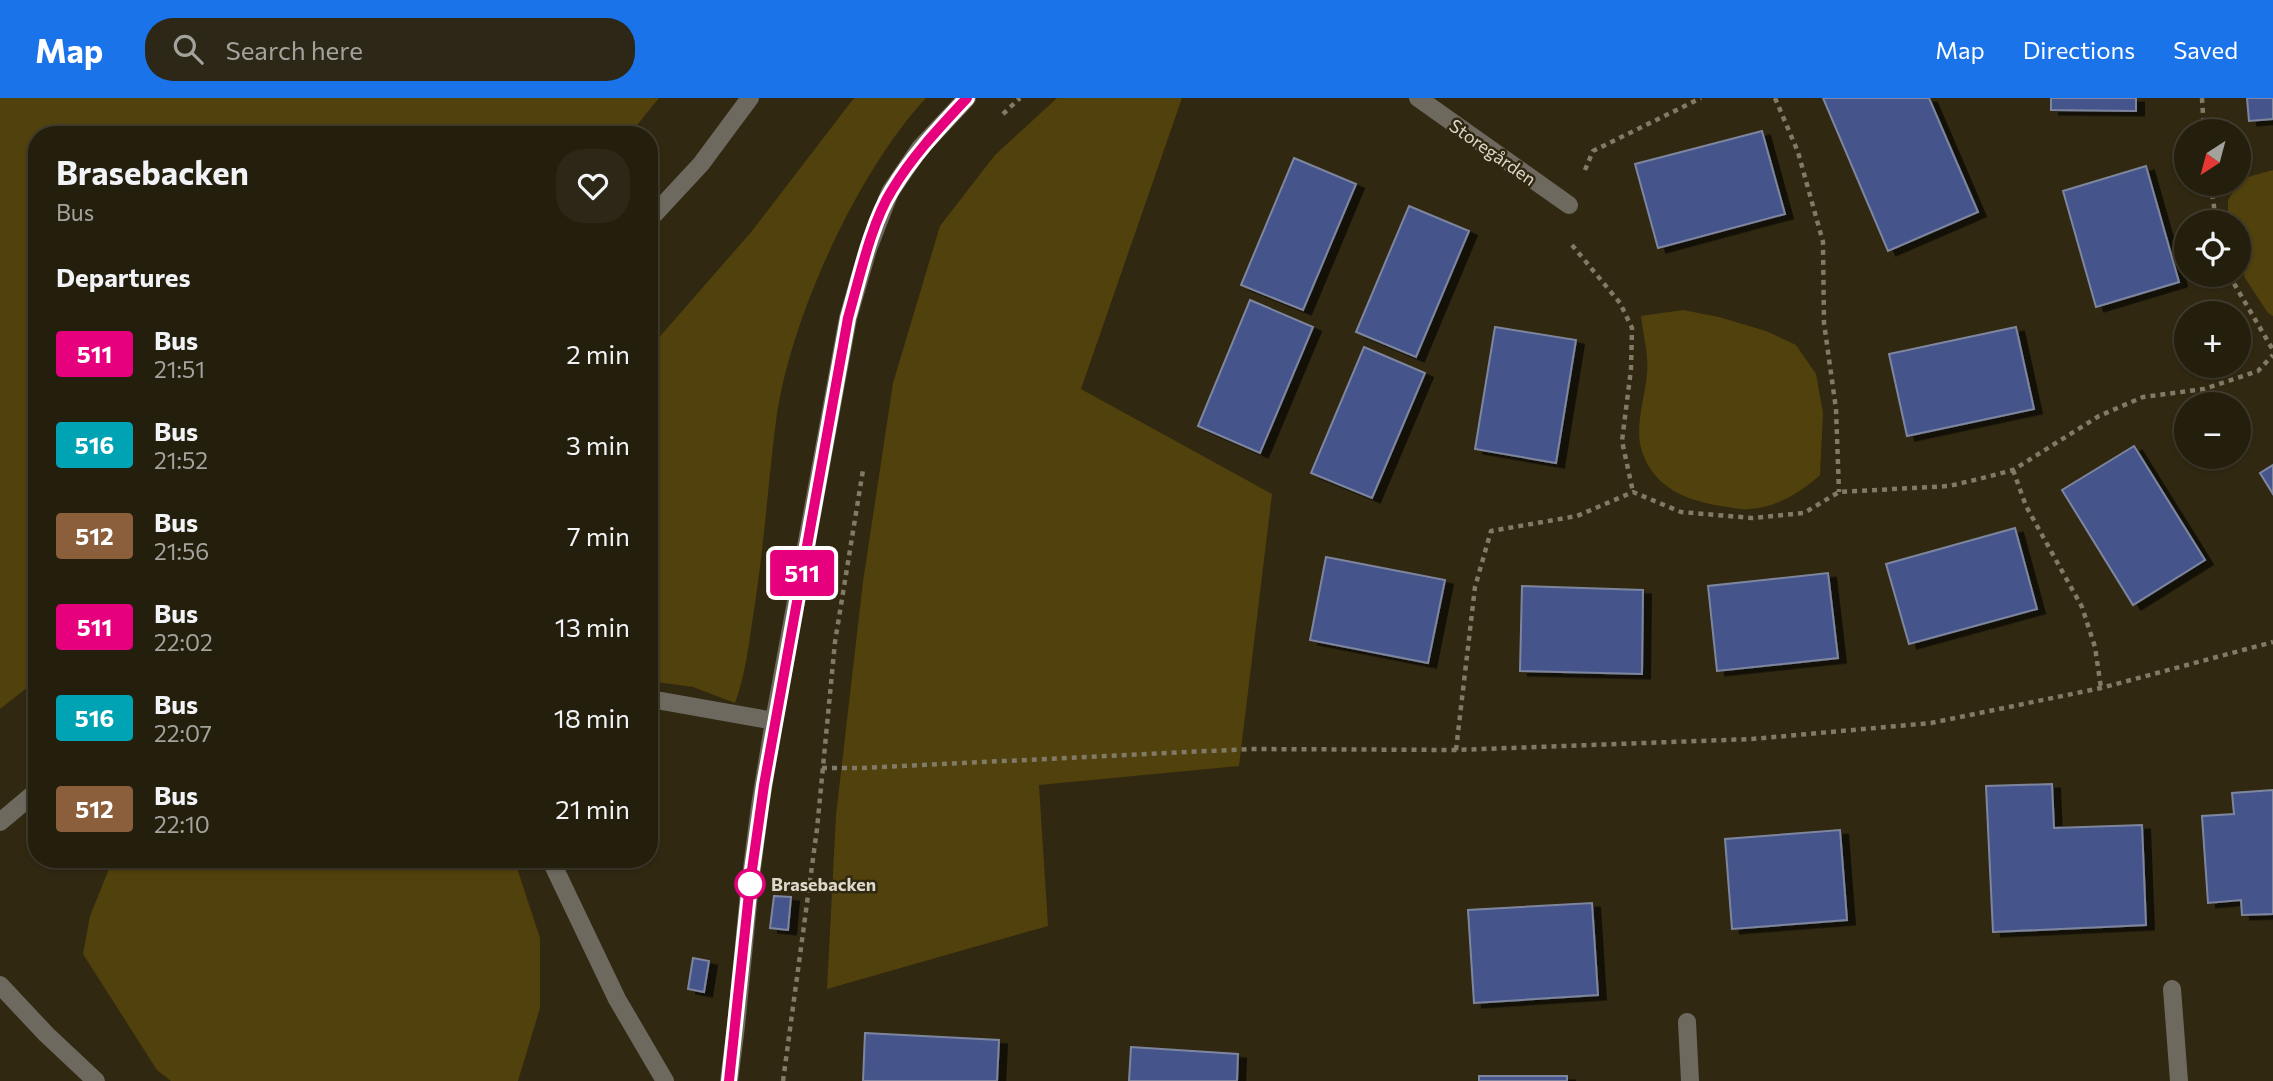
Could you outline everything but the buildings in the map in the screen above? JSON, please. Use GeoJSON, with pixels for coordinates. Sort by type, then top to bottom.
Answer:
{"type":"FeatureCollection","features":[{"type":"Feature","properties":{"kind":"street"},"geometry":{"type":"LineString","coordinates":[[658,210],[701,164],[750,98]]}},
{"type":"Feature","properties":{"kind":"street"},"geometry":{"type":"LineString","coordinates":[[729,1081],[750,884],[774,721],[848,318],[867,249],[890,192],[920,148],[967,98]]}},
{"type":"Feature","properties":{"kind":"street","name":"Storegården"},"geometry":{"type":"LineString","coordinates":[[1418,98],[1569,205]]}},
{"type":"Feature","properties":{"kind":"street"},"geometry":{"type":"LineString","coordinates":[[658,701],[774,721]]}},
{"type":"Feature","properties":{"kind":"street"},"geometry":{"type":"LineString","coordinates":[[0,822],[28,799]]}},
{"type":"Feature","properties":{"kind":"street"},"geometry":{"type":"LineString","coordinates":[[555,868],[617,999],[665,1081]]}},
{"type":"Feature","properties":{"kind":"street"},"geometry":{"type":"LineString","coordinates":[[0,985],[46,1034],[96,1081]]}},
{"type":"Feature","properties":{"kind":"street"},"geometry":{"type":"LineString","coordinates":[[2172,989],[2179,1081]]}},
{"type":"Feature","properties":{"kind":"street"},"geometry":{"type":"LineString","coordinates":[[1687,1022],[1690,1081]]}},
{"type":"Feature","properties":{"kind":"path"},"geometry":{"type":"LineString","coordinates":[[1000,116],[1020,98]]}},
{"type":"Feature","properties":{"kind":"path"},"geometry":{"type":"LineString","coordinates":[[1633,492],[1622,441],[1631,369],[1632,328],[1620,303],[1572,245],[1569,205],[1593,151],[1701,98]]}},
{"type":"Feature","properties":{"kind":"path"},"geometry":{"type":"LineString","coordinates":[[1774,98],[1798,152],[1823,242],[1825,323],[1836,409],[1839,492]]}},
{"type":"Feature","properties":{"kind":"path"},"geometry":{"type":"LineString","coordinates":[[2202,98],[2203,119]]}},
{"type":"Feature","properties":{"kind":"path"},"geometry":{"type":"LineString","coordinates":[[1456,750],[1475,587],[1491,531],[1577,516],[1633,492],[1681,512],[1752,518],[1804,513],[1839,492],[1949,486],[2012,470],[2099,416],[2143,397],[2204,389],[2258,371],[2273,352],[2236,287]]}},
{"type":"Feature","properties":{"kind":"path"},"geometry":{"type":"LineString","coordinates":[[783,1081],[817,829],[835,642],[864,463]]}},
{"type":"Feature","properties":{"kind":"path"},"geometry":{"type":"LineString","coordinates":[[2012,470],[2026,506],[2082,607],[2095,647],[2101,688]]}},
{"type":"Feature","properties":{"kind":"path"},"geometry":{"type":"LineString","coordinates":[[822,768],[1250,749],[1456,750],[1752,739],[1931,723],[2101,688],[2273,642]]}},
{"type":"Feature","properties":{"kind":"shaded area"},"geometry":{"type":"Polygon","coordinates":[[[0,98],[659,98],[636,126],[28,126],[28,687],[0,709],[0,98]]]}},
{"type":"Feature","properties":{"kind":"shaded area"},"geometry":{"type":"Polygon","coordinates":[[[854,98],[926,98],[900,129],[852,206],[811,294],[795,339],[783,381],[776,421],[745,669],[735,703],[693,687],[658,682],[658,339],[752,231],[854,98]]]}},
{"type":"Feature","properties":{"kind":"shaded area"},"geometry":{"type":"Polygon","coordinates":[[[1057,98],[1182,98],[1081,389],[1272,494],[1239,766],[1039,785],[1048,926],[827,989],[836,815],[863,582],[893,383],[940,226],[995,155],[1057,98]]]}},
{"type":"Feature","properties":{"kind":"shaded area"},"geometry":{"type":"Polygon","coordinates":[[[2273,170],[2273,316],[2268,313],[2251,287],[2251,210],[2228,210],[2230,196],[2251,196],[2251,176],[2273,170]]]}},
{"type":"Feature","properties":{"kind":"shaded area"},"geometry":{"type":"Polygon","coordinates":[[[1683,310],[1766,331],[1796,345],[1816,374],[1823,413],[1820,475],[1796,493],[1769,506],[1742,509],[1700,502],[1687,497],[1664,484],[1654,474],[1639,439],[1647,367],[1641,316],[1683,310]]]}},
{"type":"Feature","properties":{"kind":"shaded area"},"geometry":{"type":"Polygon","coordinates":[[[109,868],[517,868],[540,938],[540,1008],[518,1081],[171,1081],[157,1070],[83,954],[90,916],[109,868]]]}},
{"type":"Feature","properties":{"kind":"bus line","name":"511"},"geometry":{"type":"LineString","coordinates":[[729,1081],[750,884],[764,785],[848,318],[867,249],[890,192],[920,148],[967,98]]}},
{"type":"Feature","properties":{"kind":"place","name":"Brasebacken"},"geometry":{"type":"Point","coordinates":[750,884]}}]}
